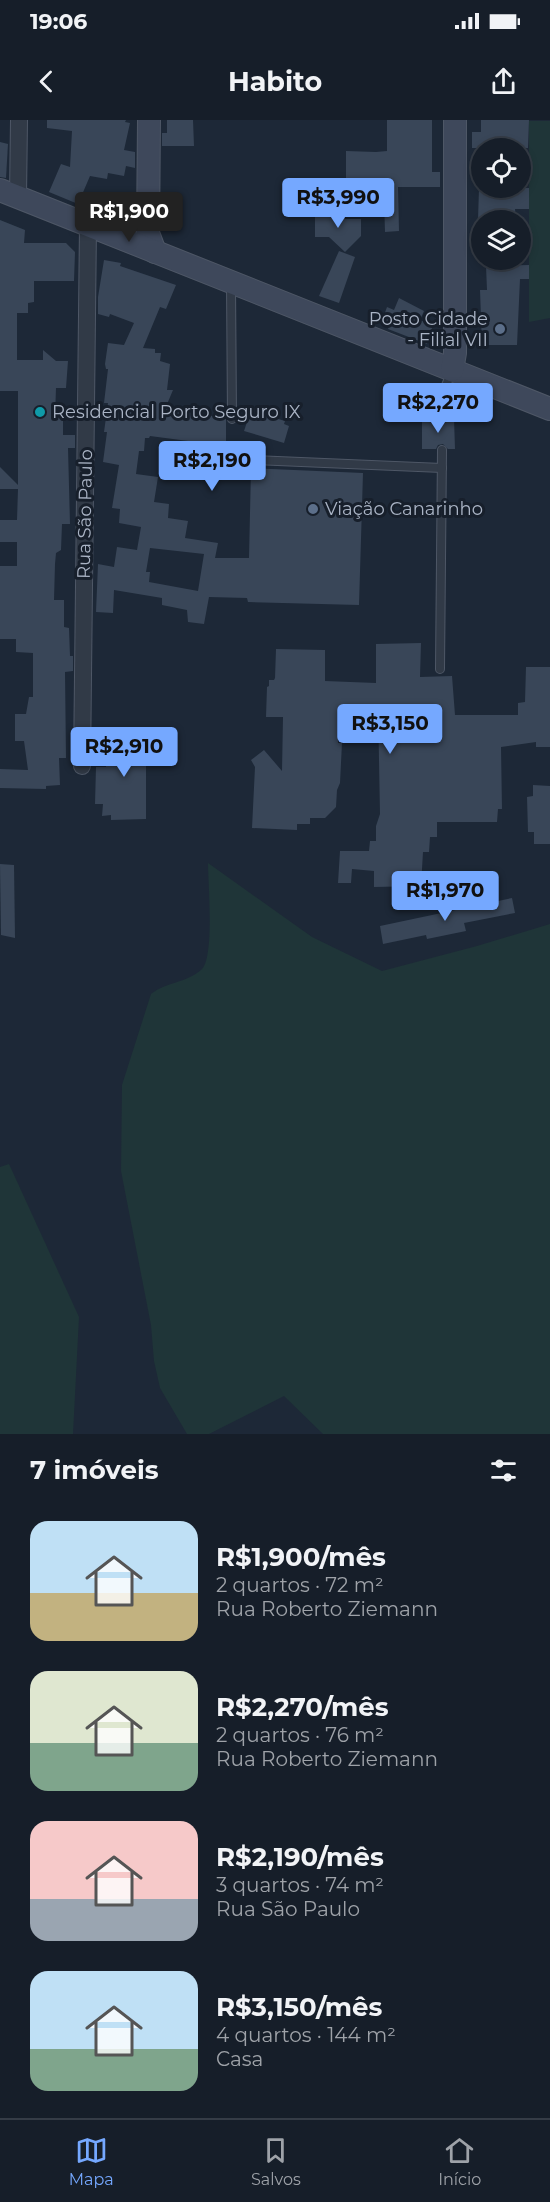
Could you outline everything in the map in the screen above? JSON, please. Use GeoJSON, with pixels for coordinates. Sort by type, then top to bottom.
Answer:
{"type":"FeatureCollection","features":[{"type":"Feature","properties":{"kind":"main road"},"geometry":{"type":"LineString","coordinates":[[149,120],[148,233],[155,252]]}},
{"type":"Feature","properties":{"kind":"main road"},"geometry":{"type":"LineString","coordinates":[[452,370],[455,353],[455,120]]}},
{"type":"Feature","properties":{"kind":"main road"},"geometry":{"type":"LineString","coordinates":[[9,194],[550,409]]}},
{"type":"Feature","properties":{"kind":"street"},"geometry":{"type":"LineString","coordinates":[[9,194],[20,120]]}},
{"type":"Feature","properties":{"kind":"street","name":"Rua São Paulo"},"geometry":{"type":"LineString","coordinates":[[82,766],[88,225]]}},
{"type":"Feature","properties":{"kind":"lane"},"geometry":{"type":"LineString","coordinates":[[231,282],[232,419]]}},
{"type":"Feature","properties":{"kind":"lane"},"geometry":{"type":"LineString","coordinates":[[442,417],[442,395],[452,370]]}},
{"type":"Feature","properties":{"kind":"lane"},"geometry":{"type":"LineString","coordinates":[[440,669],[442,450]]}},
{"type":"Feature","properties":{"kind":"lane"},"geometry":{"type":"LineString","coordinates":[[182,454],[232,459],[442,468]]}},
{"type":"Feature","properties":{"kind":"green space"},"geometry":{"type":"Polygon","coordinates":[[[529,121],[550,121],[550,318],[529,322],[531,138],[529,138],[529,121]]]}},
{"type":"Feature","properties":{"kind":"green space"},"geometry":{"type":"Polygon","coordinates":[[[208,863],[312,937],[382,971],[550,924],[550,1434],[323,1434],[284,1396],[209,1434],[187,1434],[160,1388],[154,1361],[151,1325],[121,1171],[122,1085],[151,994],[195,974],[205,963],[209,937],[208,863]]]}},
{"type":"Feature","properties":{"kind":"green space"},"geometry":{"type":"Polygon","coordinates":[[[9,1164],[79,1317],[73,1434],[0,1434],[0,1167],[9,1164]]]}},
{"type":"Feature","properties":{"kind":"building"},"geometry":{"type":"Polygon","coordinates":[[[47,120],[126,120],[125,122],[130,123],[124,150],[135,152],[135,168],[126,166],[124,176],[108,173],[107,179],[90,176],[78,204],[49,192],[61,164],[70,167],[72,131],[47,128],[47,120]]]}},
{"type":"Feature","properties":{"kind":"building"},"geometry":{"type":"Polygon","coordinates":[[[167,120],[193,120],[194,146],[162,146],[162,133],[167,133],[167,120]]]}},
{"type":"Feature","properties":{"kind":"building"},"geometry":{"type":"Polygon","coordinates":[[[387,120],[432,120],[432,172],[440,172],[440,187],[398,187],[399,231],[385,232],[384,200],[372,200],[372,188],[346,188],[346,151],[387,151],[387,120]]]}},
{"type":"Feature","properties":{"kind":"building"},"geometry":{"type":"Polygon","coordinates":[[[481,120],[529,120],[528,138],[472,138],[472,132],[481,132],[481,120]]]}},
{"type":"Feature","properties":{"kind":"building"},"geometry":{"type":"Polygon","coordinates":[[[0,142],[8,144],[6,178],[0,177],[0,142]]]}},
{"type":"Feature","properties":{"kind":"building"},"geometry":{"type":"Polygon","coordinates":[[[479,198],[529,198],[529,209],[478,210],[479,198]]]}},
{"type":"Feature","properties":{"kind":"building"},"geometry":{"type":"Polygon","coordinates":[[[326,211],[345,211],[345,219],[361,219],[361,236],[345,252],[329,237],[315,237],[315,214],[326,214],[326,211]]]}},
{"type":"Feature","properties":{"kind":"building"},"geometry":{"type":"Polygon","coordinates":[[[0,220],[25,230],[24,243],[66,243],[75,252],[74,281],[34,281],[34,302],[28,303],[28,313],[17,313],[17,360],[43,360],[43,350],[56,361],[68,361],[66,388],[56,388],[55,417],[63,418],[63,435],[75,435],[75,448],[68,448],[70,524],[62,524],[61,550],[56,553],[55,564],[54,600],[64,600],[64,627],[69,628],[70,656],[73,656],[73,671],[65,672],[66,758],[59,758],[60,785],[46,786],[46,789],[0,788],[0,769],[28,770],[24,741],[15,741],[15,714],[26,714],[29,697],[33,697],[33,653],[16,652],[16,639],[0,639],[0,566],[17,566],[17,542],[0,542],[0,520],[17,520],[18,489],[0,489],[0,467],[18,485],[18,391],[0,391],[0,220]]]}},
{"type":"Feature","properties":{"kind":"building"},"geometry":{"type":"Polygon","coordinates":[[[339,251],[355,257],[339,303],[319,296],[339,251]]]}},
{"type":"Feature","properties":{"kind":"building"},"geometry":{"type":"Polygon","coordinates":[[[104,260],[121,263],[120,266],[176,285],[166,309],[160,307],[143,348],[155,349],[155,353],[161,353],[160,361],[170,364],[167,390],[173,390],[165,409],[226,418],[226,446],[150,436],[145,438],[144,451],[139,451],[136,474],[158,477],[154,502],[169,504],[168,518],[188,521],[185,538],[218,543],[215,558],[249,558],[251,468],[363,473],[359,605],[248,602],[247,598],[209,597],[204,624],[188,622],[187,610],[162,605],[162,598],[114,590],[113,613],[96,612],[98,564],[114,567],[117,547],[137,550],[141,527],[119,523],[120,509],[112,508],[119,465],[103,462],[107,432],[104,432],[108,403],[104,403],[108,343],[124,345],[134,323],[110,314],[109,317],[98,314],[98,297],[104,260]],[[150,548],[146,572],[150,572],[149,582],[198,591],[204,554],[150,548]]]}},
{"type":"Feature","properties":{"kind":"building","name":"Posto Cidade - Filial VII"},"geometry":{"type":"Polygon","coordinates":[[[486,270],[529,270],[529,279],[520,279],[517,345],[482,345],[480,290],[487,290],[486,270]]]}},
{"type":"Feature","properties":{"kind":"building"},"geometry":{"type":"Polygon","coordinates":[[[399,298],[424,311],[420,320],[433,325],[427,344],[388,329],[390,324],[382,321],[387,307],[394,310],[399,298]]]}},
{"type":"Feature","properties":{"kind":"building"},"geometry":{"type":"Polygon","coordinates":[[[252,407],[269,413],[268,416],[285,421],[284,424],[289,426],[284,443],[244,431],[252,407]]]}},
{"type":"Feature","properties":{"kind":"building"},"geometry":{"type":"Polygon","coordinates":[[[422,418],[436,418],[438,422],[443,423],[448,418],[454,418],[455,449],[448,449],[443,444],[438,445],[436,449],[422,449],[422,418]]]}},
{"type":"Feature","properties":{"kind":"building"},"geometry":{"type":"Polygon","coordinates":[[[421,643],[420,677],[452,676],[455,715],[518,715],[518,703],[525,702],[526,667],[550,667],[550,747],[536,747],[536,742],[501,747],[502,809],[498,809],[497,822],[437,822],[437,837],[430,837],[429,852],[423,852],[421,886],[374,887],[374,871],[352,869],[351,883],[338,883],[340,851],[369,851],[370,841],[376,841],[376,826],[380,814],[378,706],[340,708],[338,743],[342,743],[340,783],[337,790],[336,807],[325,818],[310,818],[310,824],[297,824],[297,830],[252,828],[255,767],[251,760],[264,750],[282,771],[283,717],[266,717],[267,687],[269,680],[275,678],[276,649],[325,650],[325,681],[376,683],[376,644],[421,643]]]}},
{"type":"Feature","properties":{"kind":"building"},"geometry":{"type":"Polygon","coordinates":[[[106,736],[143,736],[143,742],[153,742],[153,764],[146,764],[146,819],[111,820],[111,815],[102,816],[103,804],[95,804],[96,767],[106,767],[106,736]]]}},
{"type":"Feature","properties":{"kind":"building"},"geometry":{"type":"Polygon","coordinates":[[[533,785],[550,786],[550,844],[534,844],[534,832],[528,832],[527,797],[533,796],[533,785]]]}},
{"type":"Feature","properties":{"kind":"building"},"geometry":{"type":"Polygon","coordinates":[[[0,864],[14,865],[15,938],[1,935],[0,864]]]}},
{"type":"Feature","properties":{"kind":"building"},"geometry":{"type":"Polygon","coordinates":[[[512,898],[515,913],[464,923],[466,931],[427,939],[426,935],[383,944],[380,926],[512,898]]]}},
{"type":"Feature","properties":{"kind":"place","name":"Posto Cidade - Filial VII"},"geometry":{"type":"Point","coordinates":[500,329]}},
{"type":"Feature","properties":{"kind":"place","name":"Residencial Porto Seguro IX"},"geometry":{"type":"Point","coordinates":[40,412]}},
{"type":"Feature","properties":{"kind":"place","name":"Viação Canarinho"},"geometry":{"type":"Point","coordinates":[313,509]}}]}
